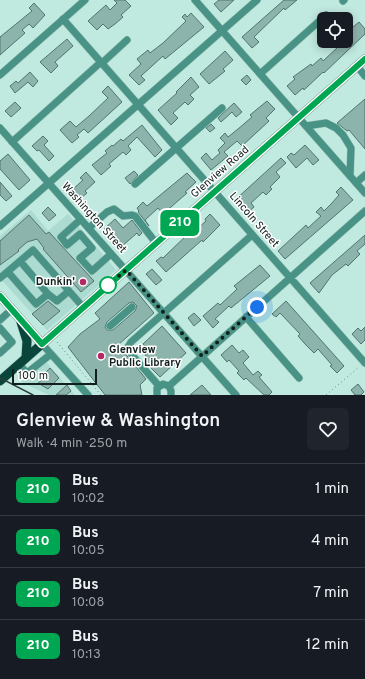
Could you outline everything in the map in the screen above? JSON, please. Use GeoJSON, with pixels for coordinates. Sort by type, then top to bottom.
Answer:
{"type":"FeatureCollection","features":[{"type":"Feature","properties":{"kind":"main road","name":"Glenview Road"},"geometry":{"type":"LineString","coordinates":[[0,381],[365,59]]}},
{"type":"Feature","properties":{"kind":"main road"},"geometry":{"type":"LineString","coordinates":[[0,296],[42,344]]}},
{"type":"Feature","properties":{"kind":"main road"},"geometry":{"type":"LineString","coordinates":[[19,317],[27,341],[23,361]]}},
{"type":"Feature","properties":{"kind":"street"},"geometry":{"type":"LineString","coordinates":[[0,75],[85,0]]}},
{"type":"Feature","properties":{"kind":"street"},"geometry":{"type":"LineString","coordinates":[[195,0],[365,193]]}},
{"type":"Feature","properties":{"kind":"street"},"geometry":{"type":"LineString","coordinates":[[0,226],[257,0]]}},
{"type":"Feature","properties":{"kind":"street","name":"Lincoln Street"},"geometry":{"type":"LineString","coordinates":[[63,19],[365,363]]}},
{"type":"Feature","properties":{"kind":"street"},"geometry":{"type":"LineString","coordinates":[[260,74],[317,23]]}},
{"type":"Feature","properties":{"kind":"street"},"geometry":{"type":"LineString","coordinates":[[12,142],[127,40]]}},
{"type":"Feature","properties":{"kind":"street"},"geometry":{"type":"LineString","coordinates":[[357,66],[365,76]]}},
{"type":"Feature","properties":{"kind":"street"},"geometry":{"type":"LineString","coordinates":[[135,184],[222,108]]}},
{"type":"Feature","properties":{"kind":"street"},"geometry":{"type":"LineString","coordinates":[[306,126],[326,123],[336,128],[343,135],[351,148],[350,176]]}},
{"type":"Feature","properties":{"kind":"street","name":"Washington Street"},"geometry":{"type":"LineString","coordinates":[[0,128],[202,356],[233,394]]}},
{"type":"Feature","properties":{"kind":"street"},"geometry":{"type":"LineString","coordinates":[[356,183],[365,175]]}},
{"type":"Feature","properties":{"kind":"street"},"geometry":{"type":"LineString","coordinates":[[88,228],[114,208],[123,216],[135,216],[156,243]]}},
{"type":"Feature","properties":{"kind":"street"},"geometry":{"type":"LineString","coordinates":[[169,386],[365,211]]}},
{"type":"Feature","properties":{"kind":"street"},"geometry":{"type":"LineString","coordinates":[[81,220],[61,237],[67,245],[80,234],[92,248],[80,258],[92,271],[112,254]]}},
{"type":"Feature","properties":{"kind":"street"},"geometry":{"type":"LineString","coordinates":[[159,386],[132,356],[128,347],[252,235]]}},
{"type":"Feature","properties":{"kind":"street"},"geometry":{"type":"LineString","coordinates":[[0,278],[32,250],[84,307]]}},
{"type":"Feature","properties":{"kind":"street"},"geometry":{"type":"LineString","coordinates":[[20,261],[48,294],[57,301],[69,291]]}},
{"type":"Feature","properties":{"kind":"street"},"geometry":{"type":"LineString","coordinates":[[8,272],[36,304],[48,294]]}},
{"type":"Feature","properties":{"kind":"street"},"geometry":{"type":"LineString","coordinates":[[110,326],[132,307]]}},
{"type":"Feature","properties":{"kind":"street"},"geometry":{"type":"LineString","coordinates":[[0,320],[12,309]]}},
{"type":"Feature","properties":{"kind":"street"},"geometry":{"type":"LineString","coordinates":[[246,317],[299,378]]}},
{"type":"Feature","properties":{"kind":"street"},"geometry":{"type":"LineString","coordinates":[[0,353],[12,342],[1,331]]}},
{"type":"Feature","properties":{"kind":"street"},"geometry":{"type":"LineString","coordinates":[[42,344],[88,395]]}},
{"type":"Feature","properties":{"kind":"street"},"geometry":{"type":"LineString","coordinates":[[23,361],[27,373],[51,354]]}},
{"type":"Feature","properties":{"kind":"street"},"geometry":{"type":"LineString","coordinates":[[157,395],[156,390],[159,386],[165,384],[169,386]]}},
{"type":"Feature","properties":{"kind":"street"},"geometry":{"type":"LineString","coordinates":[[169,386],[171,395]]}},
{"type":"Feature","properties":{"kind":"path"},"geometry":{"type":"LineString","coordinates":[[57,342],[102,395]]}},
{"type":"Feature","properties":{"kind":"path"},"geometry":{"type":"LineString","coordinates":[[326,395],[357,368]]}},
{"type":"Feature","properties":{"kind":"shaded area"},"geometry":{"type":"Polygon","coordinates":[[[31,210],[48,231],[68,214],[116,270],[47,330],[0,278],[0,236],[31,210]]]}},
{"type":"Feature","properties":{"kind":"shaded area"},"geometry":{"type":"Polygon","coordinates":[[[45,361],[75,395],[49,395],[21,382],[45,361]]]}},
{"type":"Feature","properties":{"kind":"building"},"geometry":{"type":"Polygon","coordinates":[[[114,0],[125,0],[131,6],[121,15],[123,17],[108,29],[103,24],[97,30],[88,21],[106,5],[110,10],[117,3],[114,0]]]}},
{"type":"Feature","properties":{"kind":"building"},"geometry":{"type":"Polygon","coordinates":[[[219,0],[234,0],[221,12],[214,4],[219,0]]]}},
{"type":"Feature","properties":{"kind":"building"},"geometry":{"type":"Polygon","coordinates":[[[284,0],[297,0],[285,10],[284,8],[254,37],[259,42],[252,48],[242,37],[284,0]]]}},
{"type":"Feature","properties":{"kind":"building"},"geometry":{"type":"Polygon","coordinates":[[[34,3],[45,15],[33,28],[29,24],[22,30],[25,33],[0,55],[0,37],[32,11],[29,8],[34,3]]]}},
{"type":"Feature","properties":{"kind":"building"},"geometry":{"type":"Polygon","coordinates":[[[191,13],[204,27],[165,59],[163,56],[141,76],[145,80],[139,85],[129,75],[141,64],[137,59],[148,50],[150,53],[163,43],[186,21],[182,17],[185,14],[187,17],[191,13]]]}},
{"type":"Feature","properties":{"kind":"building"},"geometry":{"type":"Polygon","coordinates":[[[359,22],[365,29],[365,34],[353,45],[353,27],[359,22]]]}},
{"type":"Feature","properties":{"kind":"building"},"geometry":{"type":"Polygon","coordinates":[[[67,39],[73,46],[55,62],[58,66],[51,73],[40,62],[67,39]]]}},
{"type":"Feature","properties":{"kind":"building"},"geometry":{"type":"Polygon","coordinates":[[[337,48],[350,48],[324,73],[323,72],[304,90],[303,88],[295,95],[287,86],[295,79],[293,77],[311,64],[312,66],[321,58],[323,61],[337,48]]]}},
{"type":"Feature","properties":{"kind":"building"},"geometry":{"type":"Polygon","coordinates":[[[225,51],[233,60],[223,69],[225,71],[209,84],[200,74],[225,51]]]}},
{"type":"Feature","properties":{"kind":"building"},"geometry":{"type":"Polygon","coordinates":[[[30,72],[38,81],[33,87],[28,82],[15,93],[10,86],[16,81],[18,83],[30,72]]]}},
{"type":"Feature","properties":{"kind":"building"},"geometry":{"type":"Polygon","coordinates":[[[247,75],[251,80],[246,85],[241,80],[247,75]]]}},
{"type":"Feature","properties":{"kind":"building"},"geometry":{"type":"Polygon","coordinates":[[[191,77],[199,87],[190,95],[194,99],[188,105],[185,102],[173,113],[178,118],[171,125],[158,110],[177,93],[176,92],[191,77]]]}},
{"type":"Feature","properties":{"kind":"building"},"geometry":{"type":"Polygon","coordinates":[[[108,86],[122,102],[88,133],[84,129],[77,135],[79,137],[72,143],[60,130],[70,121],[76,127],[89,116],[108,98],[102,92],[108,86]]]}},
{"type":"Feature","properties":{"kind":"building"},"geometry":{"type":"Polygon","coordinates":[[[365,99],[365,149],[349,130],[347,131],[337,123],[365,99]]]}},
{"type":"Feature","properties":{"kind":"building"},"geometry":{"type":"Polygon","coordinates":[[[267,101],[275,109],[266,118],[269,121],[242,146],[237,141],[224,152],[228,156],[211,170],[201,158],[206,153],[212,160],[220,153],[218,150],[225,143],[220,138],[225,133],[228,137],[252,117],[250,115],[267,101]]]}},
{"type":"Feature","properties":{"kind":"building"},"geometry":{"type":"Polygon","coordinates":[[[15,102],[21,108],[11,117],[5,111],[15,102]]]}},
{"type":"Feature","properties":{"kind":"building"},"geometry":{"type":"Polygon","coordinates":[[[234,103],[242,112],[236,117],[232,112],[221,122],[218,118],[234,103]]]}},
{"type":"Feature","properties":{"kind":"building"},"geometry":{"type":"Polygon","coordinates":[[[211,124],[215,128],[210,132],[206,128],[211,124]]]}},
{"type":"Feature","properties":{"kind":"building"},"geometry":{"type":"Polygon","coordinates":[[[142,125],[162,150],[155,157],[137,137],[128,146],[131,150],[126,155],[123,152],[109,164],[111,166],[101,175],[92,165],[107,153],[105,151],[112,145],[113,146],[121,139],[123,141],[142,125]]]}},
{"type":"Feature","properties":{"kind":"building"},"geometry":{"type":"Polygon","coordinates":[[[43,136],[48,141],[44,145],[54,156],[49,161],[39,150],[37,151],[32,146],[43,136]]]}},
{"type":"Feature","properties":{"kind":"building"},"geometry":{"type":"Polygon","coordinates":[[[305,145],[319,160],[313,165],[307,158],[296,168],[287,157],[291,153],[294,155],[305,145]]]}},
{"type":"Feature","properties":{"kind":"building"},"geometry":{"type":"Polygon","coordinates":[[[8,154],[30,180],[19,190],[0,169],[0,161],[8,154]]]}},
{"type":"Feature","properties":{"kind":"building"},"geometry":{"type":"Polygon","coordinates":[[[281,158],[286,163],[276,172],[280,177],[270,187],[272,189],[266,195],[263,192],[251,203],[254,207],[247,213],[235,200],[281,158]]]}},
{"type":"Feature","properties":{"kind":"building"},"geometry":{"type":"Polygon","coordinates":[[[134,171],[138,175],[130,184],[125,178],[134,171]]]}},
{"type":"Feature","properties":{"kind":"building"},"geometry":{"type":"Polygon","coordinates":[[[86,172],[95,182],[85,191],[87,193],[80,199],[72,190],[83,180],[80,178],[86,172]]]}},
{"type":"Feature","properties":{"kind":"building"},"geometry":{"type":"Polygon","coordinates":[[[187,173],[196,182],[185,192],[187,193],[163,214],[158,208],[145,220],[149,226],[138,212],[139,211],[137,208],[143,202],[147,206],[187,173]]]}},
{"type":"Feature","properties":{"kind":"building"},"geometry":{"type":"Polygon","coordinates":[[[0,182],[12,196],[6,201],[0,195],[0,182]]]}},
{"type":"Feature","properties":{"kind":"building"},"geometry":{"type":"Polygon","coordinates":[[[341,187],[353,200],[285,259],[278,251],[306,225],[308,228],[321,216],[316,212],[321,207],[324,211],[331,204],[339,195],[336,192],[341,187]]]}},
{"type":"Feature","properties":{"kind":"building"},"geometry":{"type":"Polygon","coordinates":[[[48,207],[56,215],[49,221],[42,213],[48,207]]]}},
{"type":"Feature","properties":{"kind":"building"},"geometry":{"type":"Polygon","coordinates":[[[210,214],[220,225],[203,242],[202,240],[166,272],[156,261],[161,257],[163,258],[189,233],[190,235],[206,221],[205,219],[210,214]]]}},
{"type":"Feature","properties":{"kind":"building"},"geometry":{"type":"Polygon","coordinates":[[[29,215],[46,234],[49,232],[94,281],[81,292],[43,249],[44,248],[37,239],[27,242],[18,250],[19,251],[0,265],[0,241],[29,215]]]}},
{"type":"Feature","properties":{"kind":"building"},"geometry":{"type":"Polygon","coordinates":[[[115,219],[123,228],[132,220],[142,233],[139,236],[137,233],[121,247],[104,229],[115,219]]]}},
{"type":"Feature","properties":{"kind":"building"},"geometry":{"type":"Polygon","coordinates":[[[365,235],[365,244],[357,251],[360,254],[348,266],[346,264],[332,275],[319,293],[310,283],[365,235]]]}},
{"type":"Feature","properties":{"kind":"building"},"geometry":{"type":"Polygon","coordinates":[[[260,265],[270,276],[231,308],[229,306],[215,319],[219,322],[213,328],[203,316],[218,303],[220,305],[237,289],[234,286],[260,265]]]}},
{"type":"Feature","properties":{"kind":"building"},"geometry":{"type":"Polygon","coordinates":[[[152,269],[162,280],[156,285],[146,274],[152,269]]]}},
{"type":"Feature","properties":{"kind":"building","name":"Glenview Public Library"},"geometry":{"type":"Polygon","coordinates":[[[129,282],[154,313],[118,345],[146,379],[140,385],[142,395],[105,395],[68,347],[80,334],[100,319],[95,313],[129,282]],[[133,302],[129,303],[107,322],[105,327],[107,330],[113,330],[135,311],[137,306],[133,302]]]}},
{"type":"Feature","properties":{"kind":"building"},"geometry":{"type":"Polygon","coordinates":[[[48,301],[60,311],[43,325],[32,314],[48,301]]]}},
{"type":"Feature","properties":{"kind":"building"},"geometry":{"type":"Polygon","coordinates":[[[286,301],[344,366],[337,373],[318,349],[314,353],[305,344],[298,336],[300,334],[280,313],[276,317],[272,314],[286,301]]]}},
{"type":"Feature","properties":{"kind":"building"},"geometry":{"type":"Polygon","coordinates":[[[194,313],[201,320],[194,326],[188,318],[194,313]]]}},
{"type":"Feature","properties":{"kind":"building"},"geometry":{"type":"Polygon","coordinates":[[[162,326],[186,353],[160,377],[145,362],[148,359],[145,355],[150,351],[143,344],[162,326]]]}},
{"type":"Feature","properties":{"kind":"building"},"geometry":{"type":"Polygon","coordinates":[[[365,327],[365,340],[361,344],[352,334],[358,328],[361,331],[365,327]]]}},
{"type":"Feature","properties":{"kind":"building"},"geometry":{"type":"Polygon","coordinates":[[[232,345],[239,353],[243,350],[249,357],[243,363],[253,375],[258,371],[262,375],[259,377],[272,392],[269,395],[264,395],[246,378],[244,380],[237,373],[239,371],[229,360],[227,362],[221,355],[232,345]]]}},
{"type":"Feature","properties":{"kind":"building"},"geometry":{"type":"Polygon","coordinates":[[[50,368],[59,378],[48,389],[38,383],[45,378],[43,375],[50,368]]]}},
{"type":"Feature","properties":{"kind":"building"},"geometry":{"type":"Polygon","coordinates":[[[358,384],[364,392],[361,395],[355,395],[351,390],[358,384]]]}},
{"type":"Feature","properties":{"kind":"building"},"geometry":{"type":"Polygon","coordinates":[[[67,385],[71,391],[66,395],[56,395],[67,385]]]}},
{"type":"Feature","properties":{"kind":"building"},"geometry":{"type":"Polygon","coordinates":[[[202,385],[211,395],[190,395],[202,385]]]}},
{"type":"Feature","properties":{"kind":"railway"},"geometry":{"type":"LineString","coordinates":[[0,378],[33,395]]}},
{"type":"Feature","properties":{"kind":"bus line","name":"210"},"geometry":{"type":"LineString","coordinates":[[0,296],[42,344],[365,59]]}},
{"type":"Feature","properties":{"kind":"place","name":"Dunkin'"},"geometry":{"type":"Point","coordinates":[83,282]}},
{"type":"Feature","properties":{"kind":"place","name":"Glenview Public Library"},"geometry":{"type":"Point","coordinates":[101,356]}},
{"type":"Feature","properties":{"kind":"route"},"geometry":{"type":"LineString","coordinates":[[108,285],[126,270],[202,356],[257,307]]}}]}
